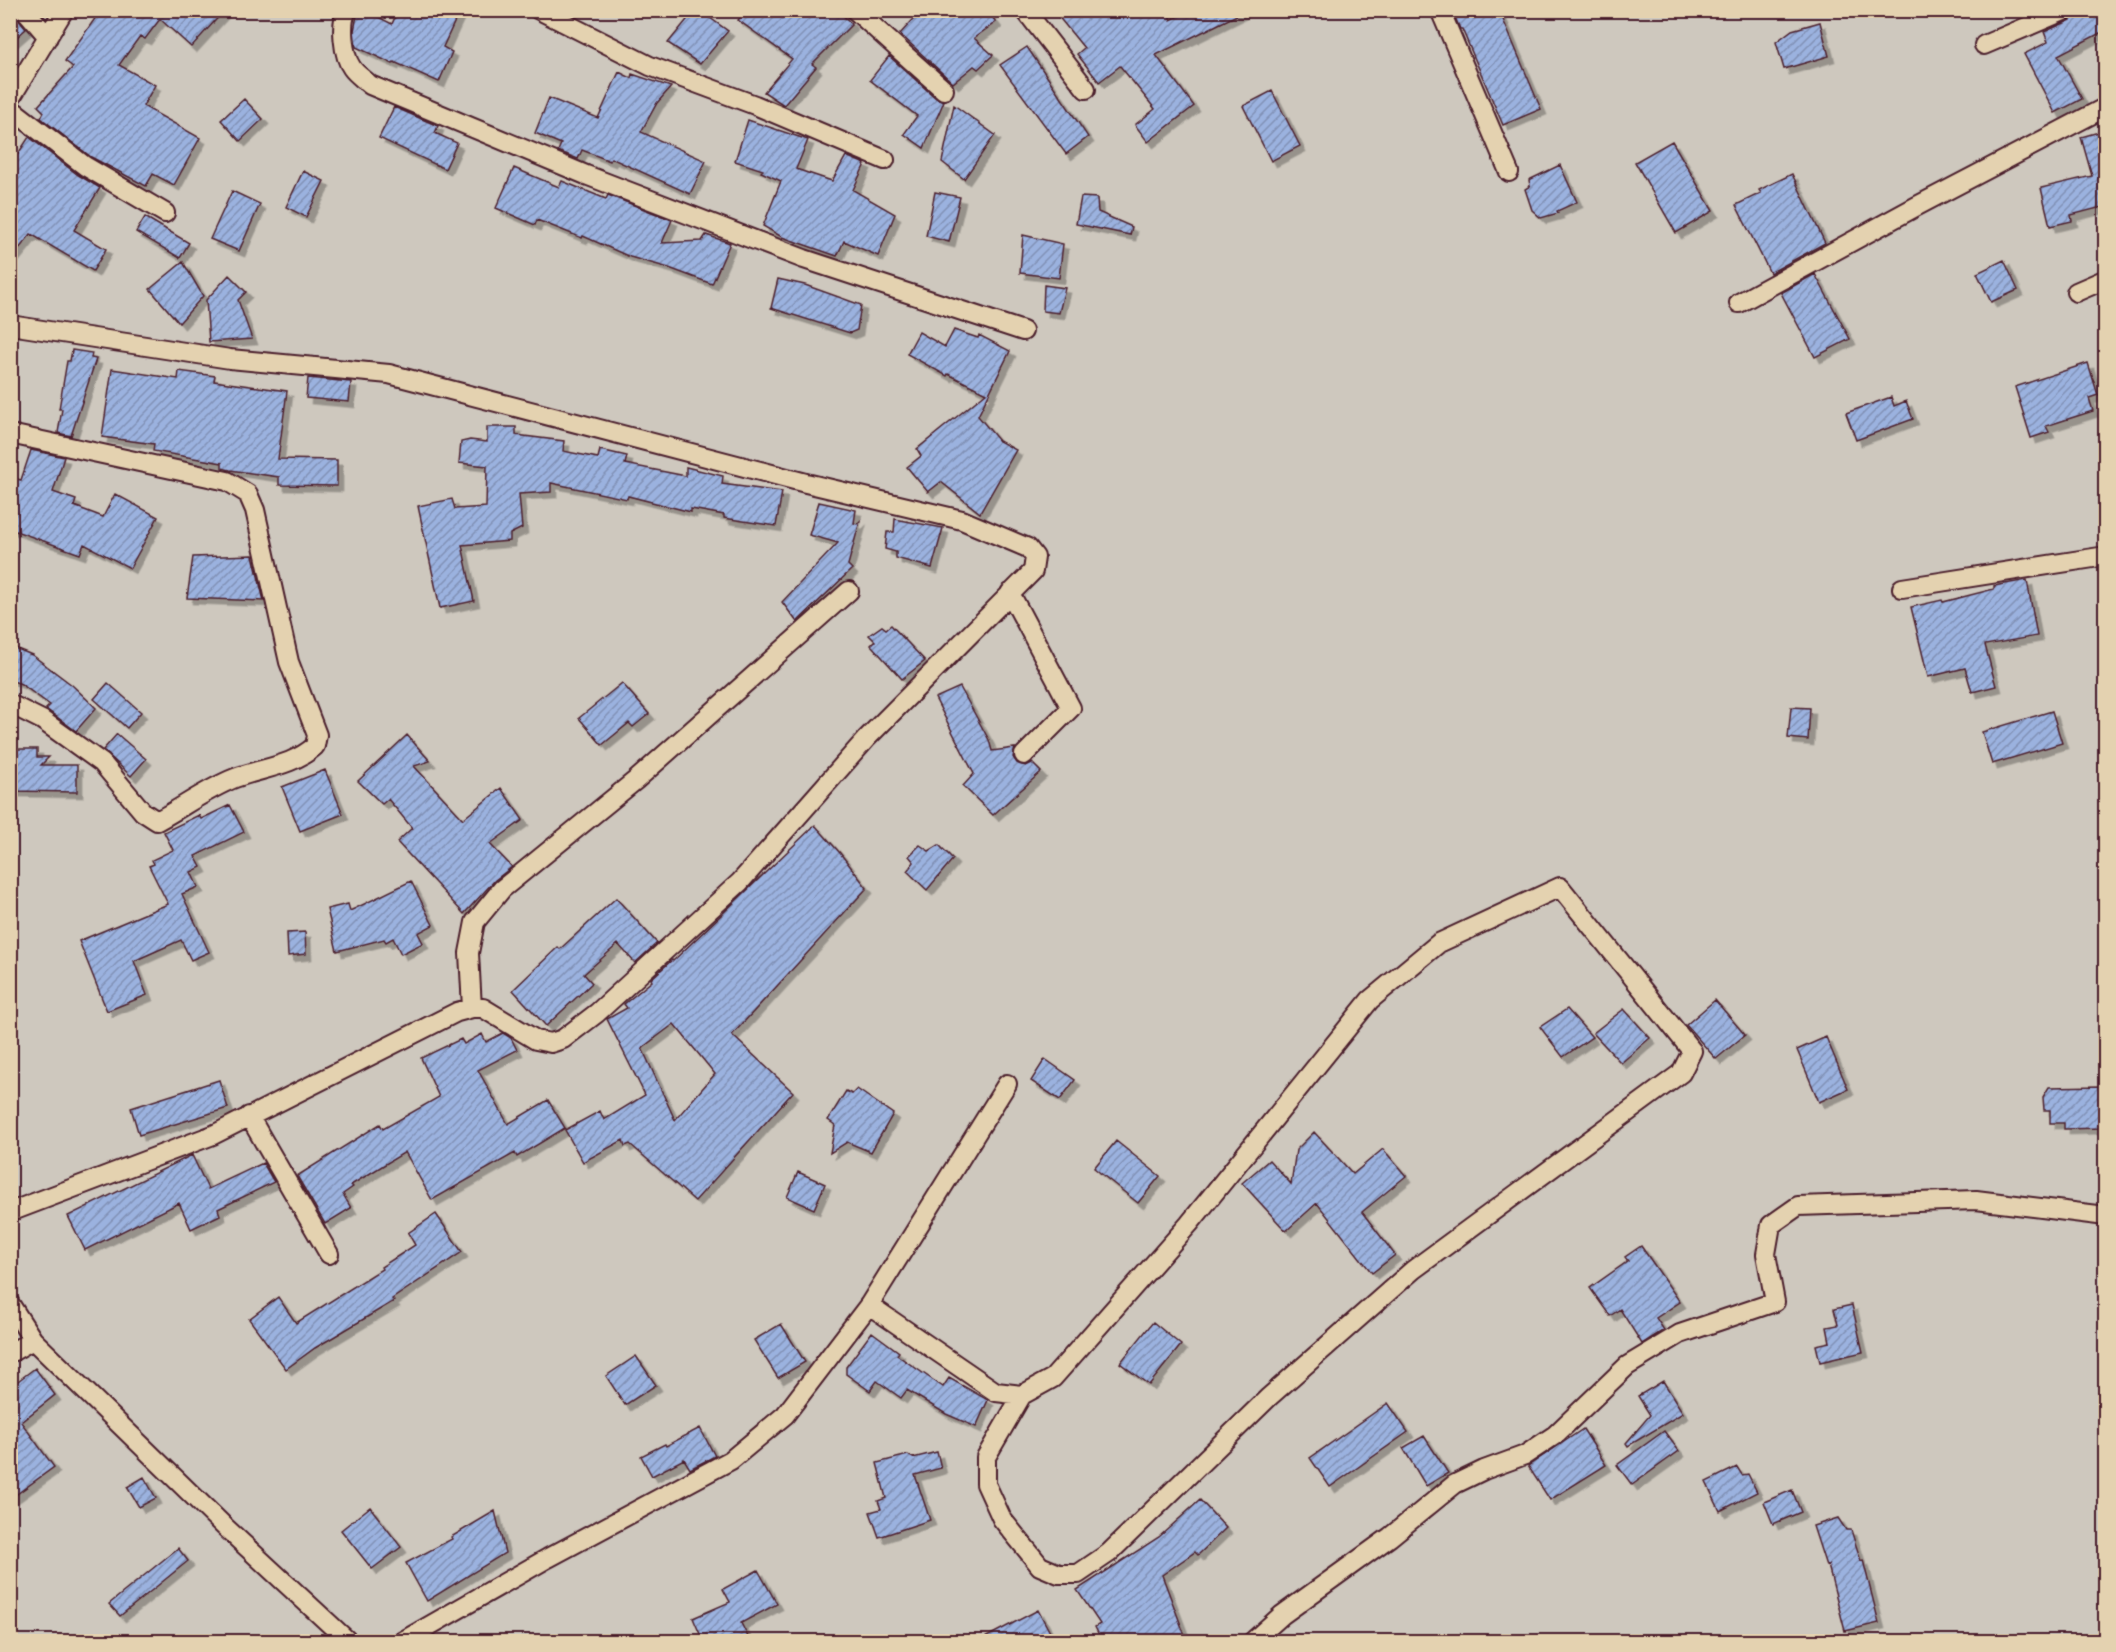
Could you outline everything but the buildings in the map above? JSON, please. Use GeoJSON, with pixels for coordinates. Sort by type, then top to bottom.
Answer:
{"type":"FeatureCollection","features":[{"type":"Feature","properties":{"kind":"street"},"geometry":{"type":"LineString","coordinates":[[25,10],[48,37]]}},
{"type":"Feature","properties":{"kind":"street"},"geometry":{"type":"LineString","coordinates":[[10,99],[64,10]]}},
{"type":"Feature","properties":{"kind":"street"},"geometry":{"type":"LineString","coordinates":[[347,10],[342,18],[344,42],[351,67],[370,85],[586,175],[804,259],[1023,331]]}},
{"type":"Feature","properties":{"kind":"street"},"geometry":{"type":"LineString","coordinates":[[539,10],[650,66],[755,105],[885,160]]}},
{"type":"Feature","properties":{"kind":"street"},"geometry":{"type":"LineString","coordinates":[[855,10],[944,90]]}},
{"type":"Feature","properties":{"kind":"street"},"geometry":{"type":"LineString","coordinates":[[1025,10],[1086,89]]}},
{"type":"Feature","properties":{"kind":"street"},"geometry":{"type":"LineString","coordinates":[[1440,10],[1509,172]]}},
{"type":"Feature","properties":{"kind":"street"},"geometry":{"type":"LineString","coordinates":[[1984,45],[2066,10]]}},
{"type":"Feature","properties":{"kind":"street"},"geometry":{"type":"LineString","coordinates":[[10,108],[85,166],[165,213]]}},
{"type":"Feature","properties":{"kind":"street"},"geometry":{"type":"LineString","coordinates":[[1739,303],[1917,206],[2106,108]]}},
{"type":"Feature","properties":{"kind":"street"},"geometry":{"type":"LineString","coordinates":[[2076,292],[2106,279]]}},
{"type":"Feature","properties":{"kind":"street"},"geometry":{"type":"LineString","coordinates":[[10,324],[230,359],[389,374],[806,483],[962,520],[1028,548],[1035,557],[1033,571],[867,738],[740,882],[597,1013],[563,1039],[550,1043],[536,1040],[483,1008],[457,1012],[213,1135],[10,1212]]}},
{"type":"Feature","properties":{"kind":"street"},"geometry":{"type":"LineString","coordinates":[[10,434],[226,481],[248,494],[255,510],[289,662],[317,735],[315,746],[303,757],[215,787],[158,821],[142,812],[102,764],[42,720],[10,704]]}},
{"type":"Feature","properties":{"kind":"street"},"geometry":{"type":"LineString","coordinates":[[1902,588],[2106,556]]}},
{"type":"Feature","properties":{"kind":"street"},"geometry":{"type":"LineString","coordinates":[[472,1008],[469,953],[475,922],[502,889],[636,780],[849,591]]}},
{"type":"Feature","properties":{"kind":"street"},"geometry":{"type":"LineString","coordinates":[[1010,593],[1071,708],[1024,754]]}},
{"type":"Feature","properties":{"kind":"street"},"geometry":{"type":"LineString","coordinates":[[869,1305],[996,1392],[1022,1395],[1053,1378],[1189,1224],[1370,1000],[1439,944],[1560,887],[1692,1051],[1681,1072],[1413,1270],[1269,1397],[1109,1553],[1078,1574],[1059,1574],[1040,1566],[1002,1519],[986,1484],[986,1457],[1022,1395]]}},
{"type":"Feature","properties":{"kind":"street"},"geometry":{"type":"LineString","coordinates":[[400,1641],[548,1558],[731,1460],[786,1415],[869,1305],[1007,1084]]}},
{"type":"Feature","properties":{"kind":"street"},"geometry":{"type":"LineString","coordinates":[[249,1116],[329,1254]]}},
{"type":"Feature","properties":{"kind":"street"},"geometry":{"type":"LineString","coordinates":[[1252,1641],[1282,1615],[1365,1556],[1455,1484],[1484,1470],[1525,1455],[1555,1435],[1628,1366],[1680,1334],[1775,1302],[1766,1254],[1771,1225],[1798,1206],[1976,1200],[2106,1216]]}},
{"type":"Feature","properties":{"kind":"street"},"geometry":{"type":"LineString","coordinates":[[10,1304],[33,1341],[225,1527],[349,1641]]}},
{"type":"Feature","properties":{"kind":"street"},"geometry":{"type":"LineString","coordinates":[[10,1353],[33,1341]]}}]}
